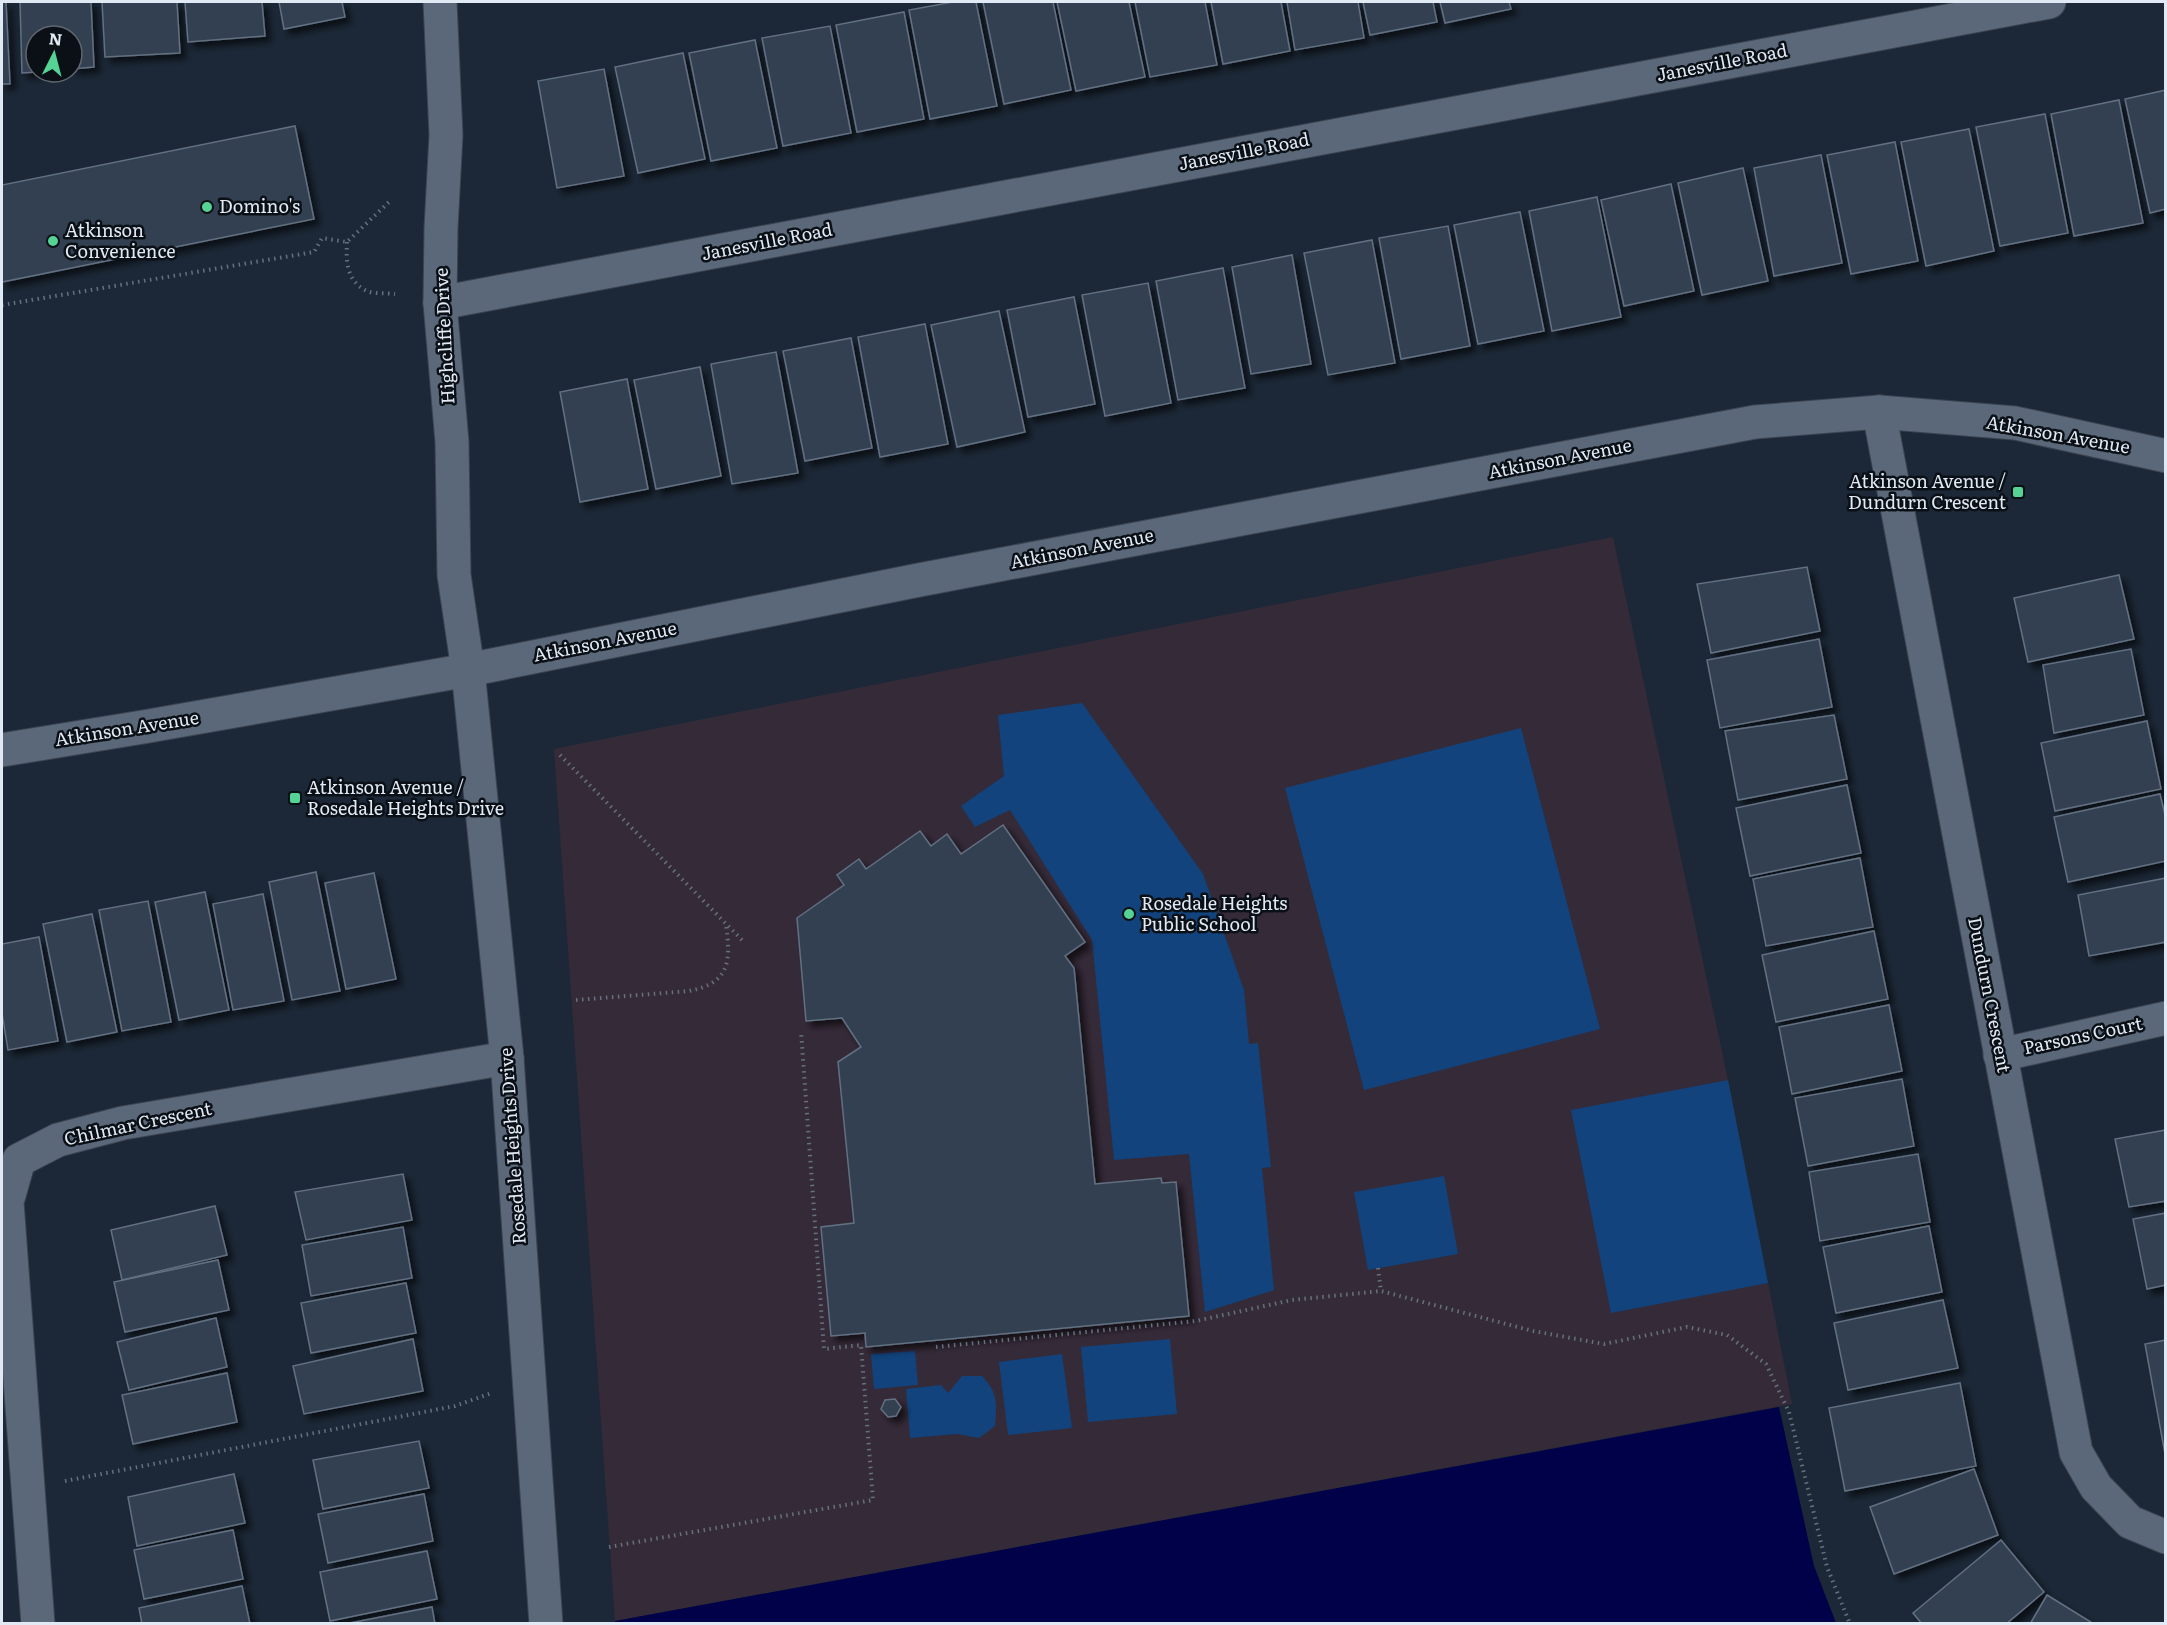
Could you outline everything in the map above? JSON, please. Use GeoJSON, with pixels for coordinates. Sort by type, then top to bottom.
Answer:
{"type":"FeatureCollection","features":[{"type":"Feature","properties":{"kind":"street","name":"Highcliffe Drive"},"geometry":{"type":"LineString","coordinates":[[440,2],[446,135],[440,303],[452,442],[454,575],[468,670]]}},
{"type":"Feature","properties":{"kind":"street","name":"Janesville Road"},"geometry":{"type":"LineString","coordinates":[[440,303],[2049,2]]}},
{"type":"Feature","properties":{"kind":"street","name":"Atkinson Avenue"},"geometry":{"type":"LineString","coordinates":[[2,750],[143,728],[468,670],[919,580],[1755,422],[1879,412],[2015,423],[2166,456]]}},
{"type":"Feature","properties":{"kind":"street","name":"Dundurn Crescent"},"geometry":{"type":"LineString","coordinates":[[1879,412],[2076,1452],[2097,1486],[2130,1522],[2166,1537]]}},
{"type":"Feature","properties":{"kind":"street","name":"Rosedale Heights Drive"},"geometry":{"type":"LineString","coordinates":[[468,670],[507,1058],[546,1623]]}},
{"type":"Feature","properties":{"kind":"street","name":"Parsons Court"},"geometry":{"type":"LineString","coordinates":[[2000,1055],[2166,1018]]}},
{"type":"Feature","properties":{"kind":"street","name":"Chilmar Crescent"},"geometry":{"type":"LineString","coordinates":[[38,1623],[7,1202],[19,1160],[58,1140],[123,1123],[507,1058]]}},
{"type":"Feature","properties":{"kind":"path"},"geometry":{"type":"LineString","coordinates":[[390,201],[346,242],[346,262],[350,277],[367,291],[395,294]]}},
{"type":"Feature","properties":{"kind":"path"},"geometry":{"type":"LineString","coordinates":[[2,305],[314,252],[322,238],[346,242]]}},
{"type":"Feature","properties":{"kind":"path"},"geometry":{"type":"LineString","coordinates":[[560,754],[742,940]]}},
{"type":"Feature","properties":{"kind":"path"},"geometry":{"type":"LineString","coordinates":[[576,1000],[706,988],[716,982],[728,961],[726,924]]}},
{"type":"Feature","properties":{"kind":"path"},"geometry":{"type":"LineString","coordinates":[[609,1547],[873,1500],[861,1345],[824,1349],[801,1031]]}},
{"type":"Feature","properties":{"kind":"path"},"geometry":{"type":"LineString","coordinates":[[1378,1268],[1382,1290]]}},
{"type":"Feature","properties":{"kind":"path"},"geometry":{"type":"LineString","coordinates":[[936,1347],[1196,1321],[1292,1300],[1382,1290],[1533,1331],[1604,1344],[1687,1327],[1727,1335],[1766,1364],[1789,1412],[1827,1567],[1850,1623]]}},
{"type":"Feature","properties":{"kind":"path"},"geometry":{"type":"LineString","coordinates":[[57,1482],[455,1406],[493,1392]]}},
{"type":"Feature","properties":{"kind":"shaded area","name":"Rosedale Heights Public School"},"geometry":{"type":"Polygon","coordinates":[[[1613,537],[1728,1080],[1792,1404],[615,1621],[554,749],[1613,537]]]}},
{"type":"Feature","properties":{"kind":"shaded area"},"geometry":{"type":"Polygon","coordinates":[[[1082,703],[1203,874],[1244,990],[1249,1044],[1258,1043],[1271,1167],[1262,1168],[1274,1290],[1205,1312],[1189,1154],[1114,1160],[1092,940],[1010,810],[975,827],[961,806],[1004,776],[998,715],[1082,703]]]}},
{"type":"Feature","properties":{"kind":"shaded area"},"geometry":{"type":"Polygon","coordinates":[[[1521,728],[1600,1029],[1364,1090],[1285,788],[1521,728]]]}},
{"type":"Feature","properties":{"kind":"shaded area"},"geometry":{"type":"Polygon","coordinates":[[[1728,1080],[1768,1283],[1611,1313],[1571,1110],[1728,1080]]]}},
{"type":"Feature","properties":{"kind":"shaded area"},"geometry":{"type":"Polygon","coordinates":[[[1444,1176],[1458,1254],[1368,1270],[1354,1192],[1444,1176]]]}},
{"type":"Feature","properties":{"kind":"shaded area"},"geometry":{"type":"Polygon","coordinates":[[[1170,1339],[1177,1414],[1088,1422],[1081,1347],[1170,1339]]]}},
{"type":"Feature","properties":{"kind":"shaded area"},"geometry":{"type":"Polygon","coordinates":[[[915,1351],[918,1385],[874,1389],[871,1354],[915,1351]]]}},
{"type":"Feature","properties":{"kind":"shaded area"},"geometry":{"type":"Polygon","coordinates":[[[1062,1354],[1072,1428],[1008,1435],[999,1362],[1062,1354]]]}},
{"type":"Feature","properties":{"kind":"shaded area"},"geometry":{"type":"Polygon","coordinates":[[[962,1376],[982,1376],[991,1388],[996,1405],[995,1426],[979,1438],[957,1434],[910,1438],[906,1389],[941,1385],[948,1393],[962,1376]]]}},
{"type":"Feature","properties":{"kind":"shaded area"},"geometry":{"type":"Polygon","coordinates":[[[1779,1407],[1814,1566],[1836,1623],[615,1623],[615,1621],[1779,1407]]]}},
{"type":"Feature","properties":{"kind":"building"},"geometry":{"type":"Polygon","coordinates":[[[2,2],[6,2],[10,84],[2,84],[2,2]]]}},
{"type":"Feature","properties":{"kind":"building"},"geometry":{"type":"Polygon","coordinates":[[[20,2],[91,2],[94,67],[84,68],[84,24],[24,24],[24,73],[22,73],[20,2]]]}},
{"type":"Feature","properties":{"kind":"building"},"geometry":{"type":"Polygon","coordinates":[[[102,2],[177,2],[180,53],[105,57],[102,2]]]}},
{"type":"Feature","properties":{"kind":"building"},"geometry":{"type":"Polygon","coordinates":[[[185,2],[262,2],[265,36],[188,42],[185,2]]]}},
{"type":"Feature","properties":{"kind":"building"},"geometry":{"type":"Polygon","coordinates":[[[279,2],[342,2],[345,17],[284,29],[279,2]]]}},
{"type":"Feature","properties":{"kind":"building"},"geometry":{"type":"Polygon","coordinates":[[[953,2],[976,2],[997,106],[930,119],[909,10],[953,2]]]}},
{"type":"Feature","properties":{"kind":"building"},"geometry":{"type":"Polygon","coordinates":[[[983,2],[1053,2],[1071,90],[1004,104],[983,2]]]}},
{"type":"Feature","properties":{"kind":"building"},"geometry":{"type":"Polygon","coordinates":[[[1057,2],[1129,2],[1145,77],[1076,91],[1057,2]]]}},
{"type":"Feature","properties":{"kind":"building"},"geometry":{"type":"Polygon","coordinates":[[[1135,2],[1205,2],[1217,65],[1150,77],[1135,2]]]}},
{"type":"Feature","properties":{"kind":"building"},"geometry":{"type":"Polygon","coordinates":[[[1211,2],[1281,2],[1290,51],[1223,64],[1211,2]]]}},
{"type":"Feature","properties":{"kind":"building"},"geometry":{"type":"Polygon","coordinates":[[[1287,2],[1358,2],[1364,38],[1295,50],[1287,2]]]}},
{"type":"Feature","properties":{"kind":"building"},"geometry":{"type":"Polygon","coordinates":[[[1363,2],[1433,2],[1437,22],[1370,35],[1363,2]]]}},
{"type":"Feature","properties":{"kind":"building"},"geometry":{"type":"Polygon","coordinates":[[[1440,2],[1509,2],[1511,9],[1445,23],[1440,2]]]}},
{"type":"Feature","properties":{"kind":"building"},"geometry":{"type":"Polygon","coordinates":[[[904,12],[924,119],[857,132],[836,25],[904,12]]]}},
{"type":"Feature","properties":{"kind":"building"},"geometry":{"type":"Polygon","coordinates":[[[830,26],[851,133],[783,146],[762,38],[830,26]]]}},
{"type":"Feature","properties":{"kind":"building"},"geometry":{"type":"Polygon","coordinates":[[[755,40],[777,148],[711,161],[689,53],[755,40]]]}},
{"type":"Feature","properties":{"kind":"building"},"geometry":{"type":"Polygon","coordinates":[[[683,53],[705,159],[638,173],[615,67],[683,53]]]}},
{"type":"Feature","properties":{"kind":"building"},"geometry":{"type":"Polygon","coordinates":[[[604,69],[624,176],[557,188],[538,81],[604,69]]]}},
{"type":"Feature","properties":{"kind":"building"},"geometry":{"type":"Polygon","coordinates":[[[2166,90],[2166,209],[2150,213],[2125,99],[2166,90]]]}},
{"type":"Feature","properties":{"kind":"building"},"geometry":{"type":"Polygon","coordinates":[[[2119,100],[2143,223],[2074,236],[2051,114],[2119,100]]]}},
{"type":"Feature","properties":{"kind":"building"},"geometry":{"type":"Polygon","coordinates":[[[2045,114],[2068,233],[2000,246],[1976,127],[2045,114]]]}},
{"type":"Feature","properties":{"kind":"building"},"geometry":{"type":"Polygon","coordinates":[[[295,126],[314,219],[2,282],[2,185],[295,126]]]}},
{"type":"Feature","properties":{"kind":"building"},"geometry":{"type":"Polygon","coordinates":[[[1969,129],[1994,251],[1926,266],[1901,142],[1969,129]]]}},
{"type":"Feature","properties":{"kind":"building"},"geometry":{"type":"Polygon","coordinates":[[[1895,142],[1918,261],[1851,274],[1827,155],[1895,142]]]}},
{"type":"Feature","properties":{"kind":"building"},"geometry":{"type":"Polygon","coordinates":[[[1821,155],[1842,263],[1774,276],[1754,168],[1821,155]]]}},
{"type":"Feature","properties":{"kind":"building"},"geometry":{"type":"Polygon","coordinates":[[[1743,168],[1768,281],[1702,295],[1678,183],[1743,168]]]}},
{"type":"Feature","properties":{"kind":"building"},"geometry":{"type":"Polygon","coordinates":[[[1671,184],[1694,291],[1624,306],[1601,200],[1671,184]]]}},
{"type":"Feature","properties":{"kind":"building"},"geometry":{"type":"Polygon","coordinates":[[[1597,197],[1621,317],[1552,331],[1529,211],[1597,197]]]}},
{"type":"Feature","properties":{"kind":"building"},"geometry":{"type":"Polygon","coordinates":[[[1520,212],[1544,331],[1478,344],[1454,225],[1520,212]]]}},
{"type":"Feature","properties":{"kind":"building"},"geometry":{"type":"Polygon","coordinates":[[[1448,226],[1470,346],[1401,359],[1379,238],[1448,226]]]}},
{"type":"Feature","properties":{"kind":"building"},"geometry":{"type":"Polygon","coordinates":[[[1372,240],[1395,363],[1328,375],[1304,253],[1372,240]]]}},
{"type":"Feature","properties":{"kind":"building"},"geometry":{"type":"Polygon","coordinates":[[[1292,255],[1311,364],[1251,374],[1232,267],[1292,255]]]}},
{"type":"Feature","properties":{"kind":"building"},"geometry":{"type":"Polygon","coordinates":[[[1223,268],[1245,388],[1178,400],[1156,281],[1223,268]]]}},
{"type":"Feature","properties":{"kind":"building"},"geometry":{"type":"Polygon","coordinates":[[[1148,283],[1171,403],[1105,416],[1082,295],[1148,283]]]}},
{"type":"Feature","properties":{"kind":"building"},"geometry":{"type":"Polygon","coordinates":[[[1074,297],[1095,404],[1028,417],[1007,310],[1074,297]]]}},
{"type":"Feature","properties":{"kind":"building"},"geometry":{"type":"Polygon","coordinates":[[[999,311],[1025,432],[957,447],[931,325],[999,311]]]}},
{"type":"Feature","properties":{"kind":"building"},"geometry":{"type":"Polygon","coordinates":[[[925,324],[948,444],[880,457],[858,337],[925,324]]]}},
{"type":"Feature","properties":{"kind":"building"},"geometry":{"type":"Polygon","coordinates":[[[851,338],[872,448],[805,461],[783,351],[851,338]]]}},
{"type":"Feature","properties":{"kind":"building"},"geometry":{"type":"Polygon","coordinates":[[[776,352],[798,473],[732,484],[711,364],[776,352]]]}},
{"type":"Feature","properties":{"kind":"building"},"geometry":{"type":"Polygon","coordinates":[[[700,367],[721,476],[656,489],[634,380],[700,367]]]}},
{"type":"Feature","properties":{"kind":"building"},"geometry":{"type":"Polygon","coordinates":[[[627,379],[648,489],[580,502],[560,392],[627,379]]]}},
{"type":"Feature","properties":{"kind":"building"},"geometry":{"type":"Polygon","coordinates":[[[1807,567],[1820,631],[1711,653],[1697,584],[1807,567]]]}},
{"type":"Feature","properties":{"kind":"building"},"geometry":{"type":"Polygon","coordinates":[[[2119,575],[2134,639],[2028,662],[2014,598],[2119,575]]]}},
{"type":"Feature","properties":{"kind":"building"},"geometry":{"type":"Polygon","coordinates":[[[1819,639],[1832,707],[1720,728],[1707,660],[1819,639]]]}},
{"type":"Feature","properties":{"kind":"building"},"geometry":{"type":"Polygon","coordinates":[[[2131,649],[2144,715],[2054,733],[2043,665],[2131,649]]]}},
{"type":"Feature","properties":{"kind":"building"},"geometry":{"type":"Polygon","coordinates":[[[1834,715],[1847,779],[1738,800],[1725,731],[1834,715]]]}},
{"type":"Feature","properties":{"kind":"building"},"geometry":{"type":"Polygon","coordinates":[[[2147,721],[2161,789],[2055,811],[2041,743],[2147,721]]]}},
{"type":"Feature","properties":{"kind":"building"},"geometry":{"type":"Polygon","coordinates":[[[1847,785],[1861,853],[1750,876],[1736,808],[1847,785]]]}},
{"type":"Feature","properties":{"kind":"building"},"geometry":{"type":"Polygon","coordinates":[[[2160,794],[2166,819],[2166,861],[2068,882],[2054,817],[2160,794]]]}},
{"type":"Feature","properties":{"kind":"building"},"geometry":{"type":"Polygon","coordinates":[[[1003,825],[1085,942],[1065,956],[1074,968],[1095,1184],[1161,1178],[1162,1183],[1176,1182],[1189,1316],[866,1347],[865,1333],[831,1336],[821,1227],[854,1223],[838,1062],[861,1047],[842,1018],[806,1021],[797,918],[844,885],[837,875],[859,859],[866,869],[920,831],[931,846],[947,834],[961,854],[1003,825]]]}},
{"type":"Feature","properties":{"kind":"building"},"geometry":{"type":"Polygon","coordinates":[[[1860,858],[1873,927],[1766,946],[1753,879],[1860,858]]]}},
{"type":"Feature","properties":{"kind":"building"},"geometry":{"type":"Polygon","coordinates":[[[316,872],[340,991],[292,1000],[269,882],[316,872]]]}},
{"type":"Feature","properties":{"kind":"building"},"geometry":{"type":"Polygon","coordinates":[[[374,873],[396,979],[346,989],[325,883],[374,873]]]}},
{"type":"Feature","properties":{"kind":"building"},"geometry":{"type":"Polygon","coordinates":[[[2166,878],[2166,942],[2089,956],[2078,895],[2166,878]]]}},
{"type":"Feature","properties":{"kind":"building"},"geometry":{"type":"Polygon","coordinates":[[[205,892],[229,1010],[179,1020],[155,902],[205,892]]]}},
{"type":"Feature","properties":{"kind":"building"},"geometry":{"type":"Polygon","coordinates":[[[263,894],[284,1001],[233,1010],[213,904],[263,894]]]}},
{"type":"Feature","properties":{"kind":"building"},"geometry":{"type":"Polygon","coordinates":[[[148,901],[171,1022],[122,1031],[99,910],[148,901]]]}},
{"type":"Feature","properties":{"kind":"building"},"geometry":{"type":"Polygon","coordinates":[[[92,914],[117,1032],[67,1042],[43,924],[92,914]]]}},
{"type":"Feature","properties":{"kind":"building"},"geometry":{"type":"Polygon","coordinates":[[[1874,931],[1888,999],[1776,1022],[1762,955],[1874,931]]]}},
{"type":"Feature","properties":{"kind":"building"},"geometry":{"type":"Polygon","coordinates":[[[39,937],[58,1041],[8,1050],[2,1013],[2,944],[39,937]]]}},
{"type":"Feature","properties":{"kind":"building"},"geometry":{"type":"Polygon","coordinates":[[[1889,1005],[1902,1071],[1792,1094],[1779,1027],[1889,1005]]]}},
{"type":"Feature","properties":{"kind":"building"},"geometry":{"type":"Polygon","coordinates":[[[1902,1079],[1914,1146],[1808,1166],[1795,1098],[1902,1079]]]}},
{"type":"Feature","properties":{"kind":"building"},"geometry":{"type":"Polygon","coordinates":[[[2166,1130],[2166,1201],[2129,1207],[2115,1139],[2166,1130]]]}},
{"type":"Feature","properties":{"kind":"building"},"geometry":{"type":"Polygon","coordinates":[[[1918,1154],[1930,1222],[1820,1241],[1809,1172],[1918,1154]]]}},
{"type":"Feature","properties":{"kind":"building"},"geometry":{"type":"Polygon","coordinates":[[[403,1174],[412,1220],[306,1240],[295,1192],[403,1174]]]}},
{"type":"Feature","properties":{"kind":"building"},"geometry":{"type":"Polygon","coordinates":[[[215,1206],[227,1255],[122,1280],[111,1230],[215,1206]]]}},
{"type":"Feature","properties":{"kind":"building"},"geometry":{"type":"Polygon","coordinates":[[[2166,1213],[2166,1285],[2147,1289],[2133,1219],[2166,1213]]]}},
{"type":"Feature","properties":{"kind":"building"},"geometry":{"type":"Polygon","coordinates":[[[1929,1226],[1942,1292],[1836,1313],[1823,1247],[1929,1226]]]}},
{"type":"Feature","properties":{"kind":"building"},"geometry":{"type":"Polygon","coordinates":[[[403,1227],[412,1278],[311,1296],[302,1245],[403,1227]]]}},
{"type":"Feature","properties":{"kind":"building"},"geometry":{"type":"Polygon","coordinates":[[[218,1260],[229,1310],[125,1332],[114,1282],[218,1260]]]}},
{"type":"Feature","properties":{"kind":"building"},"geometry":{"type":"Polygon","coordinates":[[[406,1283],[416,1333],[311,1353],[301,1303],[406,1283]]]}},
{"type":"Feature","properties":{"kind":"building"},"geometry":{"type":"Polygon","coordinates":[[[1943,1300],[1958,1368],[1848,1390],[1834,1323],[1943,1300]]]}},
{"type":"Feature","properties":{"kind":"building"},"geometry":{"type":"Polygon","coordinates":[[[216,1318],[227,1367],[129,1390],[117,1342],[216,1318]]]}},
{"type":"Feature","properties":{"kind":"building"},"geometry":{"type":"Polygon","coordinates":[[[413,1339],[423,1391],[304,1414],[293,1366],[413,1339]]]}},
{"type":"Feature","properties":{"kind":"building"},"geometry":{"type":"Polygon","coordinates":[[[2166,1340],[2166,1454],[2165,1454],[2145,1344],[2166,1340]]]}},
{"type":"Feature","properties":{"kind":"building"},"geometry":{"type":"Polygon","coordinates":[[[227,1373],[237,1422],[133,1444],[122,1395],[227,1373]]]}},
{"type":"Feature","properties":{"kind":"building"},"geometry":{"type":"Polygon","coordinates":[[[1960,1383],[1976,1466],[1845,1491],[1829,1408],[1960,1383]]]}},
{"type":"Feature","properties":{"kind":"building"},"geometry":{"type":"Polygon","coordinates":[[[895,1399],[901,1407],[896,1416],[888,1417],[881,1409],[885,1400],[895,1399]]]}},
{"type":"Feature","properties":{"kind":"building"},"geometry":{"type":"Polygon","coordinates":[[[419,1441],[429,1488],[323,1509],[313,1460],[419,1441]]]}},
{"type":"Feature","properties":{"kind":"building"},"geometry":{"type":"Polygon","coordinates":[[[1974,1469],[1998,1535],[1894,1574],[1870,1507],[1974,1469]]]}},
{"type":"Feature","properties":{"kind":"building"},"geometry":{"type":"Polygon","coordinates":[[[234,1474],[245,1523],[137,1546],[128,1497],[234,1474]]]}},
{"type":"Feature","properties":{"kind":"building"},"geometry":{"type":"Polygon","coordinates":[[[424,1494],[433,1541],[328,1563],[318,1514],[424,1494]]]}},
{"type":"Feature","properties":{"kind":"building"},"geometry":{"type":"Polygon","coordinates":[[[233,1530],[243,1579],[144,1599],[134,1550],[233,1530]]]}},
{"type":"Feature","properties":{"kind":"building"},"geometry":{"type":"Polygon","coordinates":[[[2001,1540],[2044,1592],[2006,1624],[1922,1624],[1913,1613],[2001,1540]]]}},
{"type":"Feature","properties":{"kind":"building"},"geometry":{"type":"Polygon","coordinates":[[[427,1551],[437,1599],[330,1621],[320,1572],[427,1551]]]}},
{"type":"Feature","properties":{"kind":"building"},"geometry":{"type":"Polygon","coordinates":[[[242,1586],[250,1624],[142,1624],[139,1608],[242,1586]]]}},
{"type":"Feature","properties":{"kind":"building"},"geometry":{"type":"Polygon","coordinates":[[[2047,1595],[2094,1624],[2030,1624],[2047,1595]]]}},
{"type":"Feature","properties":{"kind":"building"},"geometry":{"type":"Polygon","coordinates":[[[432,1607],[435,1624],[345,1624],[432,1607]]]}},
{"type":"Feature","properties":{"kind":"place","name":"Domino's"},"geometry":{"type":"Point","coordinates":[207,207]}},
{"type":"Feature","properties":{"kind":"place","name":"Atkinson Convenience"},"geometry":{"type":"Point","coordinates":[53,241]}},
{"type":"Feature","properties":{"kind":"place","name":"Atkinson Avenue / Dundurn Crescent"},"geometry":{"type":"Point","coordinates":[2018,492]}},
{"type":"Feature","properties":{"kind":"place","name":"Atkinson Avenue / Rosedale Heights Drive"},"geometry":{"type":"Point","coordinates":[295,798]}},
{"type":"Feature","properties":{"kind":"place","name":"Rosedale Heights Public School"},"geometry":{"type":"Point","coordinates":[1129,914]}}]}
